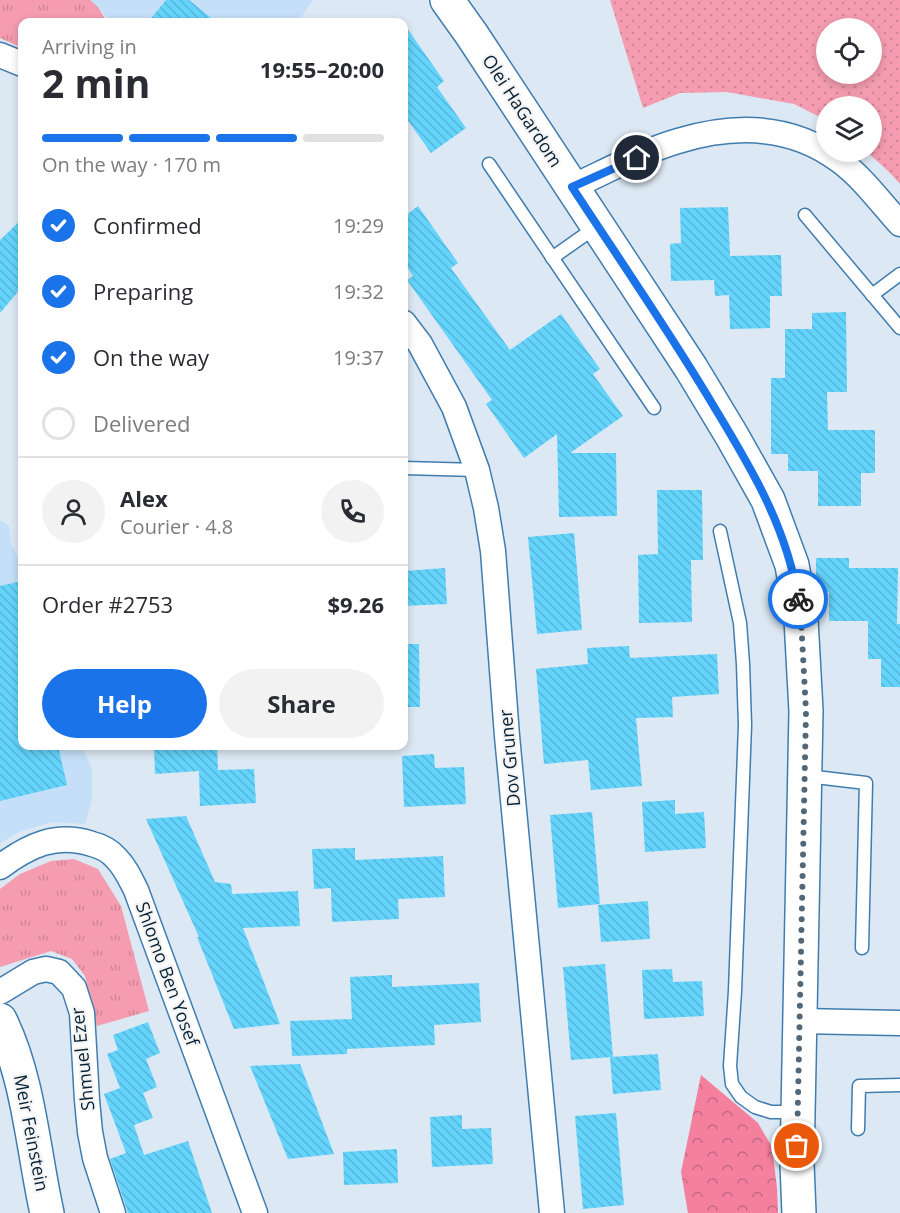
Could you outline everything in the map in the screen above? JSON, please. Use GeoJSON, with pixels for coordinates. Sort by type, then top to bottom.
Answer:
{"type":"FeatureCollection","features":[{"type":"Feature","properties":{"kind":"street","name":"Olei HaGardom"},"geometry":{"type":"LineString","coordinates":[[447,0],[691,368],[768,500],[792,565],[801,619],[806,711],[797,1164],[799,1213]]}},
{"type":"Feature","properties":{"kind":"street"},"geometry":{"type":"LineString","coordinates":[[0,55],[18,62]]}},
{"type":"Feature","properties":{"kind":"street"},"geometry":{"type":"LineString","coordinates":[[572,187],[658,148],[699,135],[727,131],[774,131],[795,136],[818,146],[841,161],[900,224]]}},
{"type":"Feature","properties":{"kind":"street","name":"Dov Gruner"},"geometry":{"type":"LineString","coordinates":[[408,328],[420,344],[454,407],[477,470],[493,550],[507,736],[552,1213]]}},
{"type":"Feature","properties":{"kind":"street","name":"Shlomo Ben Yosef"},"geometry":{"type":"LineString","coordinates":[[0,867],[17,854],[36,844],[58,840],[79,840],[100,846],[114,856],[126,870],[136,890],[255,1213]]}},
{"type":"Feature","properties":{"kind":"street","name":"Shmuel Ezer"},"geometry":{"type":"LineString","coordinates":[[0,992],[33,972],[46,969],[59,972],[74,988],[82,1013],[90,1132],[95,1158],[113,1213]]}},
{"type":"Feature","properties":{"kind":"street","name":"Meir Feinstein"},"geometry":{"type":"LineString","coordinates":[[0,1020],[17,1066],[47,1213]]}},
{"type":"Feature","properties":{"kind":"street"},"geometry":{"type":"LineString","coordinates":[[800,1021],[900,1023]]}},
{"type":"Feature","properties":{"kind":"lane"},"geometry":{"type":"LineString","coordinates":[[489,164],[654,408]]}},
{"type":"Feature","properties":{"kind":"lane"},"geometry":{"type":"LineString","coordinates":[[805,215],[900,328]]}},
{"type":"Feature","properties":{"kind":"lane"},"geometry":{"type":"LineString","coordinates":[[552,258],[598,226]]}},
{"type":"Feature","properties":{"kind":"lane"},"geometry":{"type":"LineString","coordinates":[[872,295],[900,274]]}},
{"type":"Feature","properties":{"kind":"lane"},"geometry":{"type":"LineString","coordinates":[[408,468],[477,470]]}},
{"type":"Feature","properties":{"kind":"lane"},"geometry":{"type":"LineString","coordinates":[[720,531],[740,623],[745,725],[730,1066],[732,1084],[741,1097],[754,1107],[771,1112],[798,1112]]}},
{"type":"Feature","properties":{"kind":"lane"},"geometry":{"type":"LineString","coordinates":[[805,776],[866,783],[862,948]]}},
{"type":"Feature","properties":{"kind":"lane"},"geometry":{"type":"LineString","coordinates":[[858,1129],[859,1086],[900,1085]]}},
{"type":"Feature","properties":{"kind":"shaded area"},"geometry":{"type":"Polygon","coordinates":[[[90,0],[313,0],[301,18],[108,18],[90,0]]]}},
{"type":"Feature","properties":{"kind":"shaded area"},"geometry":{"type":"Polygon","coordinates":[[[0,520],[9,526],[11,544],[18,557],[18,750],[84,750],[92,769],[92,798],[85,824],[52,822],[19,832],[0,843],[0,520]]]}},
{"type":"Feature","properties":{"kind":"green space"},"geometry":{"type":"Polygon","coordinates":[[[0,0],[90,0],[98,7],[105,18],[18,18],[18,46],[0,38],[0,0]]]}},
{"type":"Feature","properties":{"kind":"green space"},"geometry":{"type":"Polygon","coordinates":[[[610,0],[900,0],[900,184],[878,162],[882,162],[882,96],[816,96],[816,115],[794,104],[727,92],[680,93],[643,108],[610,0]]]}},
{"type":"Feature","properties":{"kind":"green space"},"geometry":{"type":"Polygon","coordinates":[[[74,859],[98,869],[121,906],[149,1011],[97,1026],[85,976],[72,959],[51,951],[0,967],[0,889],[20,874],[51,861],[74,859]]]}},
{"type":"Feature","properties":{"kind":"green space"},"geometry":{"type":"Polygon","coordinates":[[[701,1075],[758,1123],[772,1147],[778,1213],[688,1213],[681,1172],[701,1075]]]}},
{"type":"Feature","properties":{"kind":"building"},"geometry":{"type":"Polygon","coordinates":[[[166,0],[189,0],[211,18],[151,18],[166,0]]]}},
{"type":"Feature","properties":{"kind":"building"},"geometry":{"type":"Polygon","coordinates":[[[408,30],[444,81],[437,87],[466,128],[431,153],[408,121],[408,30]]]}},
{"type":"Feature","properties":{"kind":"building"},"geometry":{"type":"Polygon","coordinates":[[[418,206],[458,263],[451,268],[510,350],[561,314],[600,369],[593,374],[623,416],[570,453],[616,453],[617,516],[559,517],[557,434],[524,458],[486,404],[492,400],[408,281],[413,276],[408,268],[408,214],[418,206]]]}},
{"type":"Feature","properties":{"kind":"building"},"geometry":{"type":"Polygon","coordinates":[[[728,207],[730,256],[781,255],[782,296],[770,296],[770,328],[730,329],[729,295],[715,296],[714,280],[671,281],[670,244],[681,243],[680,208],[728,207]]]}},
{"type":"Feature","properties":{"kind":"building"},"geometry":{"type":"Polygon","coordinates":[[[18,223],[18,292],[0,313],[0,240],[18,223]]]}},
{"type":"Feature","properties":{"kind":"building"},"geometry":{"type":"Polygon","coordinates":[[[846,312],[847,392],[827,392],[828,430],[875,430],[875,473],[861,473],[861,506],[818,506],[818,471],[788,471],[788,454],[771,454],[771,378],[785,378],[785,329],[812,329],[812,313],[846,312]]]}},
{"type":"Feature","properties":{"kind":"building"},"geometry":{"type":"Polygon","coordinates":[[[657,490],[702,490],[703,560],[691,560],[692,622],[639,623],[638,555],[658,554],[657,490]]]}},
{"type":"Feature","properties":{"kind":"building"},"geometry":{"type":"Polygon","coordinates":[[[574,533],[582,630],[537,634],[528,537],[574,533]]]}},
{"type":"Feature","properties":{"kind":"building"},"geometry":{"type":"Polygon","coordinates":[[[816,558],[849,558],[849,568],[898,568],[897,624],[900,624],[900,687],[881,687],[881,659],[868,659],[868,621],[829,621],[829,592],[816,592],[816,558]]]}},
{"type":"Feature","properties":{"kind":"building"},"geometry":{"type":"Polygon","coordinates":[[[445,568],[447,604],[408,606],[408,571],[445,568]]]}},
{"type":"Feature","properties":{"kind":"building"},"geometry":{"type":"Polygon","coordinates":[[[18,582],[18,750],[59,750],[67,785],[0,801],[0,586],[18,582]]]}},
{"type":"Feature","properties":{"kind":"building"},"geometry":{"type":"Polygon","coordinates":[[[408,644],[419,644],[420,707],[408,707],[408,644]]]}},
{"type":"Feature","properties":{"kind":"building"},"geometry":{"type":"Polygon","coordinates":[[[629,646],[630,658],[717,654],[719,694],[672,697],[673,717],[636,718],[642,786],[591,790],[588,760],[544,764],[536,669],[588,664],[587,648],[629,646]]]}},
{"type":"Feature","properties":{"kind":"building"},"geometry":{"type":"Polygon","coordinates":[[[154,750],[217,750],[218,770],[254,769],[256,803],[200,806],[199,771],[155,774],[154,750]]]}},
{"type":"Feature","properties":{"kind":"building"},"geometry":{"type":"Polygon","coordinates":[[[434,754],[435,768],[464,767],[466,804],[404,807],[402,756],[434,754]]]}},
{"type":"Feature","properties":{"kind":"building"},"geometry":{"type":"Polygon","coordinates":[[[675,800],[675,814],[704,812],[706,848],[645,852],[642,802],[675,800]]]}},
{"type":"Feature","properties":{"kind":"building"},"geometry":{"type":"Polygon","coordinates":[[[592,812],[600,904],[558,908],[550,815],[592,812]]]}},
{"type":"Feature","properties":{"kind":"building"},"geometry":{"type":"Polygon","coordinates":[[[186,816],[215,882],[231,884],[232,894],[298,891],[300,926],[243,928],[280,1024],[234,1029],[197,937],[199,937],[146,819],[186,816]]]}},
{"type":"Feature","properties":{"kind":"building"},"geometry":{"type":"Polygon","coordinates":[[[355,848],[355,860],[443,856],[445,897],[398,899],[399,919],[332,922],[331,888],[314,889],[312,849],[355,848]]]}},
{"type":"Feature","properties":{"kind":"building"},"geometry":{"type":"Polygon","coordinates":[[[648,901],[650,939],[601,942],[598,905],[648,901]]]}},
{"type":"Feature","properties":{"kind":"building"},"geometry":{"type":"Polygon","coordinates":[[[605,964],[613,1057],[571,1060],[563,967],[605,964]]]}},
{"type":"Feature","properties":{"kind":"building"},"geometry":{"type":"Polygon","coordinates":[[[672,969],[673,982],[702,981],[704,1016],[644,1019],[642,970],[672,969]]]}},
{"type":"Feature","properties":{"kind":"building"},"geometry":{"type":"Polygon","coordinates":[[[392,975],[392,987],[479,983],[481,1022],[434,1025],[435,1045],[347,1049],[347,1054],[292,1056],[290,1021],[352,1019],[350,977],[392,975]]]}},
{"type":"Feature","properties":{"kind":"building"},"geometry":{"type":"Polygon","coordinates":[[[148,1022],[160,1053],[146,1059],[157,1087],[143,1093],[153,1118],[134,1125],[144,1155],[188,1141],[212,1213],[128,1213],[110,1159],[126,1153],[104,1094],[120,1088],[107,1054],[118,1050],[113,1035],[148,1022]]]}},
{"type":"Feature","properties":{"kind":"building"},"geometry":{"type":"Polygon","coordinates":[[[658,1054],[661,1090],[613,1094],[610,1057],[658,1054]]]}},
{"type":"Feature","properties":{"kind":"building"},"geometry":{"type":"Polygon","coordinates":[[[300,1064],[334,1154],[288,1159],[250,1066],[300,1064]]]}},
{"type":"Feature","properties":{"kind":"building"},"geometry":{"type":"Polygon","coordinates":[[[616,1113],[624,1205],[583,1209],[575,1116],[616,1113]]]}},
{"type":"Feature","properties":{"kind":"building"},"geometry":{"type":"Polygon","coordinates":[[[462,1115],[462,1129],[491,1128],[493,1164],[432,1167],[430,1117],[462,1115]]]}},
{"type":"Feature","properties":{"kind":"building"},"geometry":{"type":"Polygon","coordinates":[[[397,1149],[398,1183],[344,1185],[343,1152],[397,1149]]]}},
{"type":"Feature","properties":{"kind":"way so far"},"geometry":{"type":"LineString","coordinates":[[797,1146],[806,711],[798,599]]}},
{"type":"Feature","properties":{"kind":"route"},"geometry":{"type":"LineString","coordinates":[[637,158],[572,187],[691,368],[768,500],[792,565],[798,599]]}}]}
